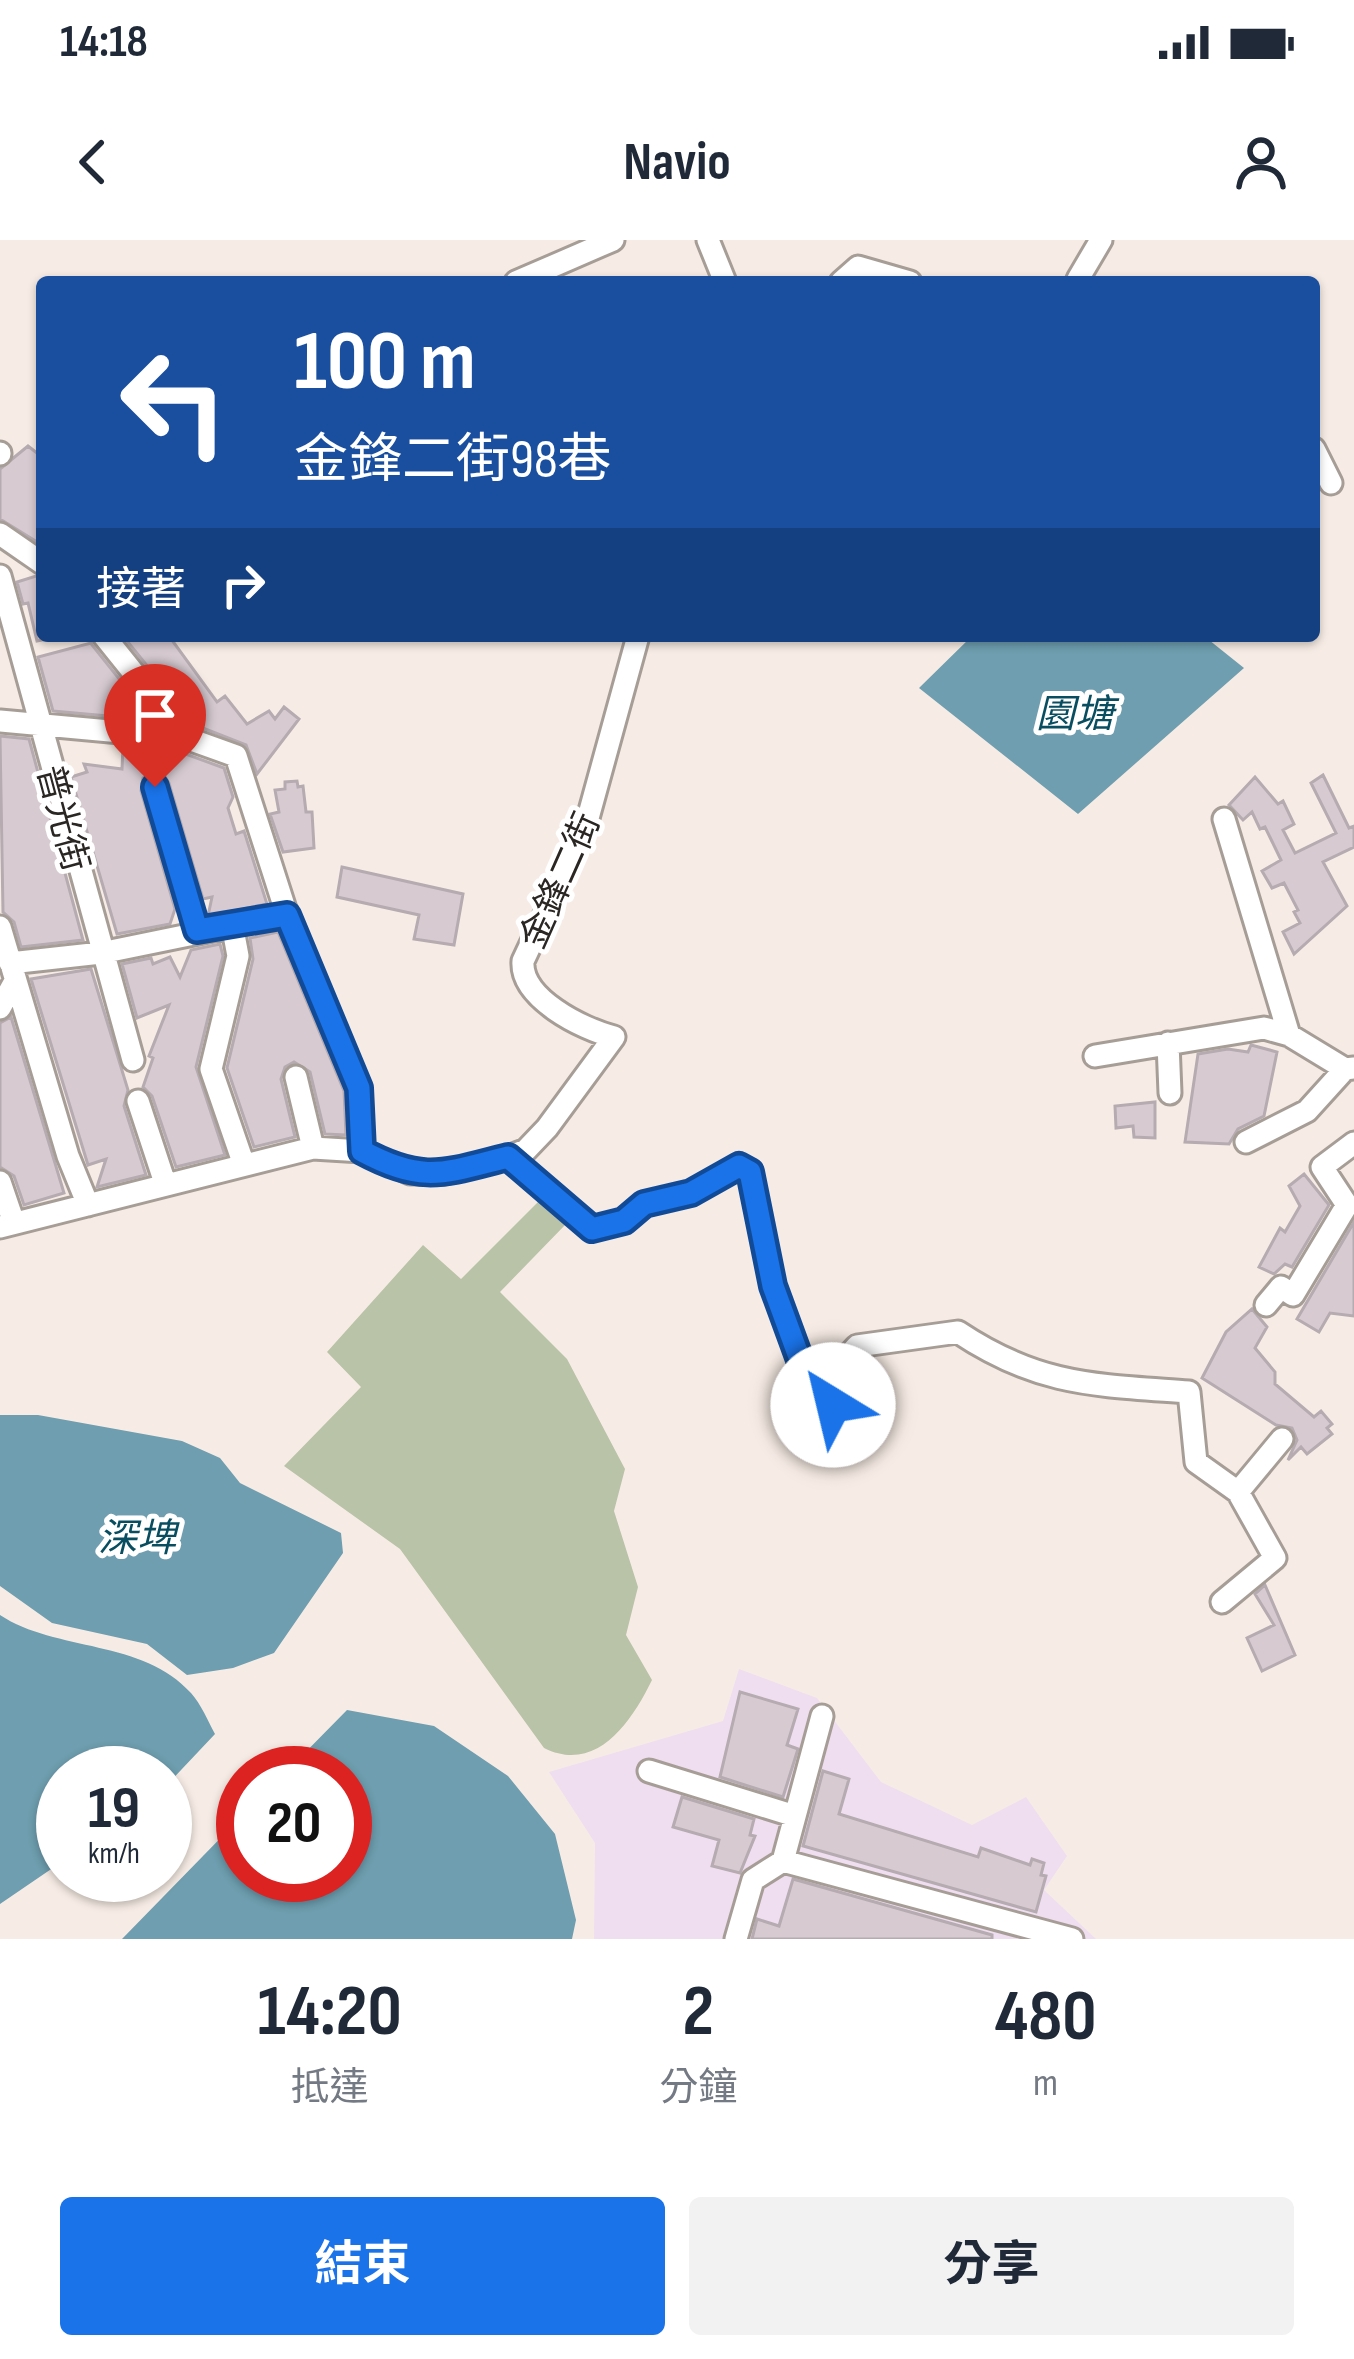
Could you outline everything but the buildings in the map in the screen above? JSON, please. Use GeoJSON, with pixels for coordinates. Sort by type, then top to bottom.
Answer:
{"type":"FeatureCollection","features":[{"type":"Feature","properties":{"kind":"lane"},"geometry":{"type":"LineString","coordinates":[[530,276],[613,240]]}},
{"type":"Feature","properties":{"kind":"lane"},"geometry":{"type":"LineString","coordinates":[[708,240],[723,276]]}},
{"type":"Feature","properties":{"kind":"lane"},"geometry":{"type":"LineString","coordinates":[[1080,276],[1101,240]]}},
{"type":"Feature","properties":{"kind":"lane"},"geometry":{"type":"LineString","coordinates":[[848,276],[858,267],[889,276]]}},
{"type":"Feature","properties":{"kind":"lane"},"geometry":{"type":"LineString","coordinates":[[1320,461],[1331,483]]}},
{"type":"Feature","properties":{"kind":"lane"},"geometry":{"type":"LineString","coordinates":[[0,534],[36,559]]}},
{"type":"Feature","properties":{"kind":"lane","name":"普光街"},"geometry":{"type":"LineString","coordinates":[[0,577],[9,648],[39,724],[133,1060]]}},
{"type":"Feature","properties":{"kind":"lane"},"geometry":{"type":"LineString","coordinates":[[109,642],[186,738]]}},
{"type":"Feature","properties":{"kind":"lane","name":"金鋒二街"},"geometry":{"type":"LineString","coordinates":[[7,1225],[313,1148],[362,1151],[410,1174],[445,1173],[526,1150],[548,1128],[614,1036],[595,1032],[538,995],[527,987],[522,973],[523,961],[585,829],[636,642]]}},
{"type":"Feature","properties":{"kind":"lane"},"geometry":{"type":"LineString","coordinates":[[0,721],[186,738],[236,756],[287,915],[359,1088],[362,1151]]}},
{"type":"Feature","properties":{"kind":"lane"},"geometry":{"type":"LineString","coordinates":[[155,787],[197,930]]}},
{"type":"Feature","properties":{"kind":"lane"},"geometry":{"type":"LineString","coordinates":[[1224,819],[1289,1035]]}},
{"type":"Feature","properties":{"kind":"lane"},"geometry":{"type":"LineString","coordinates":[[13,972],[197,930],[287,915]]}},
{"type":"Feature","properties":{"kind":"lane"},"geometry":{"type":"LineString","coordinates":[[232,924],[238,956],[211,1069],[244,1165]]}},
{"type":"Feature","properties":{"kind":"lane"},"geometry":{"type":"LineString","coordinates":[[0,927],[68,1156],[88,1205]]}},
{"type":"Feature","properties":{"kind":"lane"},"geometry":{"type":"LineString","coordinates":[[0,1008],[13,972]]}},
{"type":"Feature","properties":{"kind":"lane"},"geometry":{"type":"LineString","coordinates":[[1095,1057],[1264,1028],[1289,1035],[1349,1069],[1307,1111],[1246,1142]]}},
{"type":"Feature","properties":{"kind":"lane"},"geometry":{"type":"LineString","coordinates":[[1168,1043],[1170,1093]]}},
{"type":"Feature","properties":{"kind":"lane"},"geometry":{"type":"LineString","coordinates":[[296,1077],[313,1148]]}},
{"type":"Feature","properties":{"kind":"lane"},"geometry":{"type":"LineString","coordinates":[[138,1102],[165,1183]]}},
{"type":"Feature","properties":{"kind":"lane"},"geometry":{"type":"LineString","coordinates":[[1266,1305],[1281,1287],[1293,1295],[1347,1205],[1322,1167],[1354,1143]]}},
{"type":"Feature","properties":{"kind":"lane"},"geometry":{"type":"LineString","coordinates":[[508,1157],[592,1229],[624,1221],[644,1204],[691,1193],[739,1166],[750,1172],[773,1286],[806,1376],[833,1405],[846,1358],[857,1346],[958,1332],[998,1359],[1060,1382],[1189,1392],[1196,1462],[1238,1492],[1275,1558],[1222,1602]]}},
{"type":"Feature","properties":{"kind":"lane"},"geometry":{"type":"LineString","coordinates":[[0,1182],[7,1225]]}},
{"type":"Feature","properties":{"kind":"lane"},"geometry":{"type":"LineString","coordinates":[[1238,1492],[1282,1439]]}},
{"type":"Feature","properties":{"kind":"lane"},"geometry":{"type":"LineString","coordinates":[[736,1939],[753,1880],[782,1861],[822,1716]]}},
{"type":"Feature","properties":{"kind":"lane"},"geometry":{"type":"LineString","coordinates":[[649,1771],[795,1816]]}},
{"type":"Feature","properties":{"kind":"lane"},"geometry":{"type":"LineString","coordinates":[[782,1861],[1072,1939]]}},
{"type":"Feature","properties":{"kind":"shaded area"},"geometry":{"type":"Polygon","coordinates":[[[739,1669],[817,1698],[881,1782],[972,1825],[1026,1797],[1067,1856],[1044,1890],[1096,1939],[594,1939],[595,1843],[549,1772],[723,1721],[739,1669]]]}},
{"type":"Feature","properties":{"kind":"green space"},"geometry":{"type":"Polygon","coordinates":[[[539,1201],[566,1224],[500,1292],[567,1359],[625,1469],[614,1511],[638,1587],[626,1635],[652,1680],[634,1712],[610,1740],[580,1754],[544,1748],[400,1549],[284,1466],[361,1387],[327,1352],[423,1245],[461,1279],[539,1201]]]}},
{"type":"Feature","properties":{"kind":"water","name":"園塘"},"geometry":{"type":"Polygon","coordinates":[[[966,642],[1212,642],[1244,668],[1078,814],[919,688],[966,642]]]}},
{"type":"Feature","properties":{"kind":"water","name":"深埤"},"geometry":{"type":"Polygon","coordinates":[[[0,1415],[38,1415],[182,1441],[220,1458],[240,1483],[341,1533],[343,1553],[274,1653],[233,1668],[187,1675],[147,1644],[52,1623],[0,1586],[0,1415]]]}},
{"type":"Feature","properties":{"kind":"water","name":"深埤"},"geometry":{"type":"Polygon","coordinates":[[[0,1615],[22,1627],[149,1663],[195,1697],[215,1734],[192,1758],[192,1746],[36,1746],[36,1879],[0,1904],[0,1615]]]}},
{"type":"Feature","properties":{"kind":"water"},"geometry":{"type":"Polygon","coordinates":[[[347,1710],[434,1726],[508,1776],[555,1834],[576,1920],[572,1939],[122,1939],[158,1902],[192,1902],[192,1867],[216,1843],[216,1902],[372,1902],[372,1746],[312,1746],[347,1710]]]}},
{"type":"Feature","properties":{"kind":"route"},"geometry":{"type":"LineString","coordinates":[[155,787],[197,930],[287,915],[359,1088],[362,1151],[410,1174],[445,1173],[508,1157],[592,1229],[624,1221],[644,1204],[691,1193],[739,1166],[750,1172],[773,1286],[806,1376],[833,1405]]}}]}
